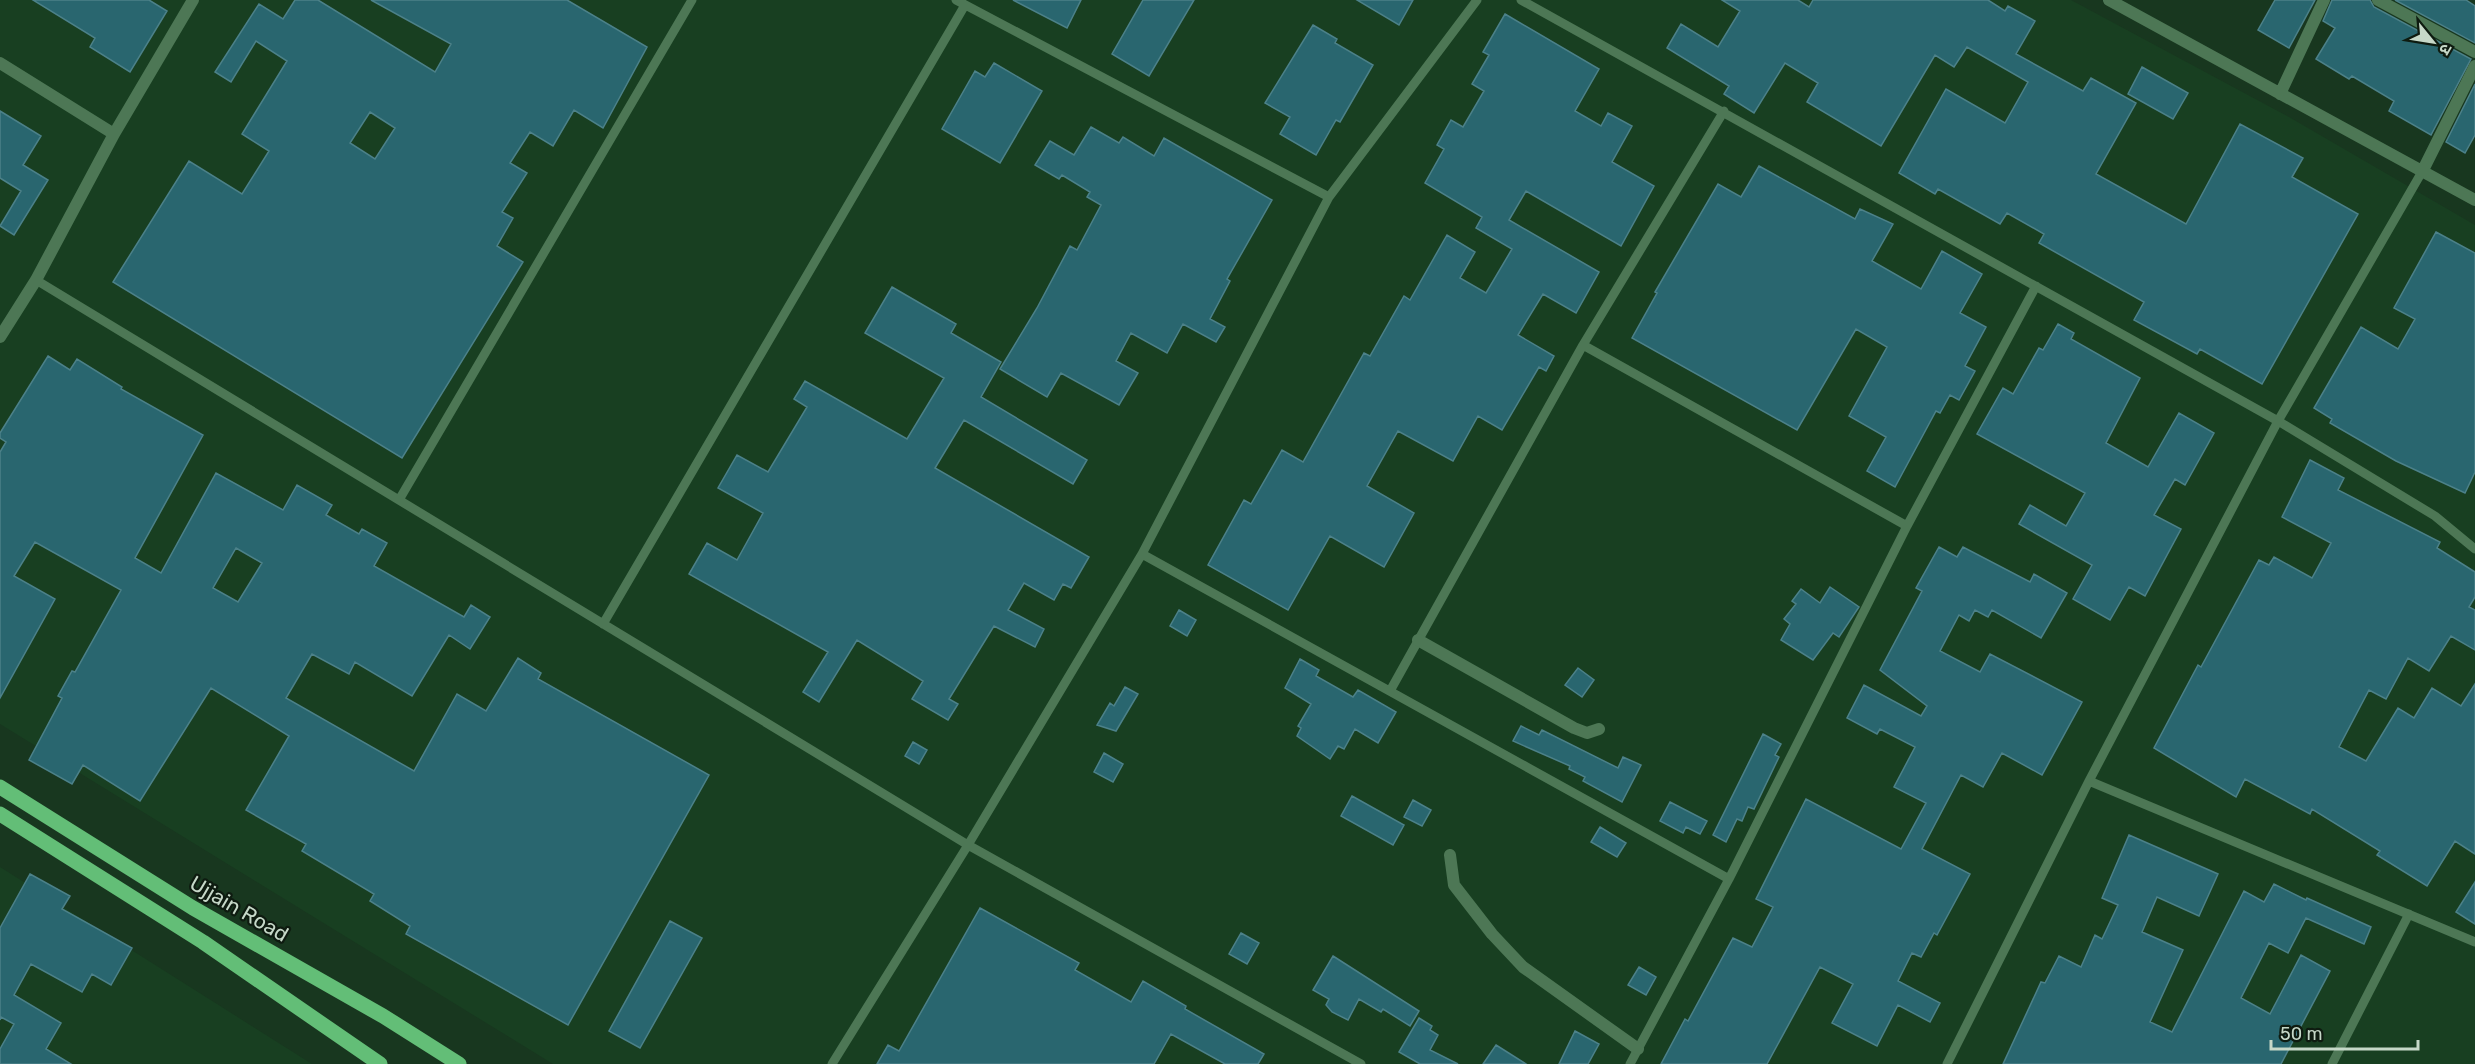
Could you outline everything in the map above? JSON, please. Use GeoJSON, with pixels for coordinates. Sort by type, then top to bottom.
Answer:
{"type":"FeatureCollection","features":[{"type":"Feature","properties":{"kind":"main road","name":"Ujjain Road"},"geometry":{"type":"LineString","coordinates":[[0,787],[193,908],[383,1016],[459,1064]]}},
{"type":"Feature","properties":{"kind":"main road"},"geometry":{"type":"LineString","coordinates":[[0,814],[203,942],[380,1064]]}},
{"type":"Feature","properties":{"kind":"street"},"geometry":{"type":"LineString","coordinates":[[0,337],[36,280],[114,134],[193,0]]}},
{"type":"Feature","properties":{"kind":"street"},"geometry":{"type":"LineString","coordinates":[[2280,94],[2324,0]]}},
{"type":"Feature","properties":{"kind":"street"},"geometry":{"type":"LineString","coordinates":[[2378,0],[2475,52]]}},
{"type":"Feature","properties":{"kind":"street"},"geometry":{"type":"LineString","coordinates":[[2115,1],[2475,200]]}},
{"type":"Feature","properties":{"kind":"street"},"geometry":{"type":"LineString","coordinates":[[0,63],[114,134]]}},
{"type":"Feature","properties":{"kind":"street"},"geometry":{"type":"LineString","coordinates":[[2423,170],[2475,66]]}},
{"type":"Feature","properties":{"kind":"street"},"geometry":{"type":"LineString","coordinates":[[1418,640],[1574,728],[1587,733],[1599,729]]}},
{"type":"Feature","properties":{"kind":"street"},"geometry":{"type":"LineString","coordinates":[[1450,855],[1454,885],[1511,955],[1523,967],[1638,1049]]}},
{"type":"Feature","properties":{"kind":"lane"},"geometry":{"type":"LineString","coordinates":[[399,500],[692,0]]}},
{"type":"Feature","properties":{"kind":"lane"},"geometry":{"type":"LineString","coordinates":[[956,0],[1329,197]]}},
{"type":"Feature","properties":{"kind":"lane"},"geometry":{"type":"LineString","coordinates":[[832,1064],[968,845],[1142,554],[1329,197],[1477,0]]}},
{"type":"Feature","properties":{"kind":"lane"},"geometry":{"type":"LineString","coordinates":[[1521,0],[2278,421],[2434,516],[2475,549]]}},
{"type":"Feature","properties":{"kind":"lane"},"geometry":{"type":"LineString","coordinates":[[603,624],[965,5]]}},
{"type":"Feature","properties":{"kind":"lane"},"geometry":{"type":"LineString","coordinates":[[1389,691],[1583,345],[1724,111]]}},
{"type":"Feature","properties":{"kind":"lane"},"geometry":{"type":"LineString","coordinates":[[1947,1064],[2089,781],[2278,421],[2423,170]]}},
{"type":"Feature","properties":{"kind":"lane"},"geometry":{"type":"LineString","coordinates":[[36,280],[968,845],[1361,1064]]}},
{"type":"Feature","properties":{"kind":"lane"},"geometry":{"type":"LineString","coordinates":[[1630,1064],[1729,879],[1907,526],[2036,286]]}},
{"type":"Feature","properties":{"kind":"lane"},"geometry":{"type":"LineString","coordinates":[[1583,345],[1907,526]]}},
{"type":"Feature","properties":{"kind":"lane"},"geometry":{"type":"LineString","coordinates":[[1142,554],[1729,879]]}},
{"type":"Feature","properties":{"kind":"lane"},"geometry":{"type":"LineString","coordinates":[[2089,781],[2475,942]]}},
{"type":"Feature","properties":{"kind":"lane"},"geometry":{"type":"LineString","coordinates":[[2332,1064],[2409,914]]}},
{"type":"Feature","properties":{"kind":"shaded area"},"geometry":{"type":"Polygon","coordinates":[[[0,0],[2071,0],[2289,117],[2475,225],[2475,1064],[553,1064],[0,724],[0,0]]]}},
{"type":"Feature","properties":{"kind":"shaded area"},"geometry":{"type":"Polygon","coordinates":[[[0,867],[312,1064],[0,1064],[0,867]]]}},
{"type":"Feature","properties":{"kind":"building"},"geometry":{"type":"Polygon","coordinates":[[[33,0],[149,0],[167,11],[130,72],[90,47],[95,38],[33,0]]]}},
{"type":"Feature","properties":{"kind":"building"},"geometry":{"type":"Polygon","coordinates":[[[295,0],[318,0],[435,72],[451,44],[371,0],[567,0],[647,47],[603,128],[574,110],[553,146],[530,132],[510,163],[527,173],[502,212],[513,218],[497,246],[523,262],[402,458],[113,282],[189,161],[242,194],[269,151],[242,134],[287,61],[256,41],[231,82],[215,72],[259,4],[283,19],[295,0]],[[370,112],[350,143],[375,159],[395,128],[370,112]]]}},
{"type":"Feature","properties":{"kind":"building"},"geometry":{"type":"Polygon","coordinates":[[[1013,0],[1081,0],[1067,28],[1013,0]]]}},
{"type":"Feature","properties":{"kind":"building"},"geometry":{"type":"Polygon","coordinates":[[[1143,0],[1194,0],[1149,76],[1112,54],[1143,0]]]}},
{"type":"Feature","properties":{"kind":"building"},"geometry":{"type":"Polygon","coordinates":[[[1357,0],[1413,0],[1399,25],[1357,0]]]}},
{"type":"Feature","properties":{"kind":"building"},"geometry":{"type":"Polygon","coordinates":[[[1722,0],[1798,0],[1809,7],[1813,0],[1988,0],[2005,11],[2008,6],[2035,21],[2016,54],[2083,91],[2091,78],[2136,103],[2096,174],[2186,224],[2240,124],[2303,158],[2292,177],[2358,214],[2262,384],[2200,349],[2197,354],[2134,320],[2144,302],[2039,243],[2044,234],[2007,213],[2000,224],[1938,189],[1935,194],[1899,173],[1946,89],[2005,123],[2028,82],[1967,47],[1954,67],[1935,55],[1881,146],[1807,102],[1818,83],[1785,63],[1754,113],[1724,94],[1729,86],[1667,48],[1681,24],[1718,47],[1740,11],[1722,0]]]}},
{"type":"Feature","properties":{"kind":"building"},"geometry":{"type":"Polygon","coordinates":[[[2275,0],[2315,0],[2289,48],[2258,30],[2275,0]]]}},
{"type":"Feature","properties":{"kind":"building"},"geometry":{"type":"Polygon","coordinates":[[[2332,0],[2370,0],[2374,7],[2471,59],[2431,135],[2389,111],[2394,101],[2352,76],[2349,79],[2316,59],[2335,28],[2323,21],[2332,0]]]}},
{"type":"Feature","properties":{"kind":"building"},"geometry":{"type":"Polygon","coordinates":[[[2395,0],[2466,0],[2475,6],[2475,43],[2395,0]]]}},
{"type":"Feature","properties":{"kind":"building"},"geometry":{"type":"Polygon","coordinates":[[[1505,14],[1599,69],[1575,111],[1601,126],[1608,113],[1632,126],[1612,162],[1654,186],[1621,246],[1526,191],[1509,220],[1599,272],[1576,313],[1543,294],[1518,335],[1554,356],[1546,371],[1539,367],[1502,430],[1478,416],[1453,461],[1398,431],[1367,486],[1414,513],[1384,567],[1330,536],[1288,610],[1208,565],[1244,500],[1251,504],[1282,450],[1303,462],[1364,353],[1370,356],[1404,296],[1410,300],[1447,235],[1475,252],[1460,278],[1486,293],[1512,249],[1476,228],[1482,217],[1425,183],[1444,149],[1437,145],[1451,120],[1463,127],[1484,91],[1472,84],[1489,55],[1483,52],[1505,14]]]}},
{"type":"Feature","properties":{"kind":"building"},"geometry":{"type":"Polygon","coordinates":[[[1313,25],[1337,39],[1335,43],[1373,65],[1340,122],[1336,120],[1316,155],[1280,134],[1290,117],[1265,103],[1313,25]]]}},
{"type":"Feature","properties":{"kind":"building"},"geometry":{"type":"Polygon","coordinates":[[[994,63],[1042,91],[1000,163],[942,129],[975,71],[985,77],[994,63]]]}},
{"type":"Feature","properties":{"kind":"building"},"geometry":{"type":"Polygon","coordinates":[[[2142,67],[2188,93],[2173,119],[2128,94],[2142,67]]]}},
{"type":"Feature","properties":{"kind":"building"},"geometry":{"type":"Polygon","coordinates":[[[2475,84],[2475,135],[2465,153],[2446,142],[2475,84]]]}},
{"type":"Feature","properties":{"kind":"building"},"geometry":{"type":"Polygon","coordinates":[[[0,111],[41,136],[23,165],[48,180],[14,235],[0,226],[21,191],[0,178],[0,111]]]}},
{"type":"Feature","properties":{"kind":"building"},"geometry":{"type":"Polygon","coordinates":[[[1091,127],[1119,143],[1123,137],[1154,156],[1164,138],[1272,200],[1227,279],[1230,281],[1210,319],[1225,327],[1216,342],[1183,324],[1167,353],[1131,333],[1116,361],[1138,373],[1119,405],[1061,373],[1047,397],[1000,369],[1037,308],[1070,246],[1077,250],[1101,205],[1087,197],[1090,192],[1062,175],[1059,179],[1035,165],[1050,141],[1074,155],[1091,127]]]}},
{"type":"Feature","properties":{"kind":"building"},"geometry":{"type":"Polygon","coordinates":[[[1759,166],[1855,219],[1860,209],[1893,224],[1872,261],[1921,289],[1942,251],[1982,274],[1960,313],[1986,327],[1965,366],[1975,371],[1959,400],[1950,395],[1940,413],[1936,411],[1895,487],[1867,471],[1886,437],[1849,416],[1887,347],[1856,329],[1797,430],[1632,338],[1657,293],[1655,292],[1718,184],[1741,197],[1759,166]]]}},
{"type":"Feature","properties":{"kind":"building"},"geometry":{"type":"Polygon","coordinates":[[[2436,232],[2475,253],[2475,472],[2465,493],[2396,461],[2330,423],[2332,419],[2314,408],[2361,327],[2398,349],[2415,319],[2394,308],[2436,232]]]}},
{"type":"Feature","properties":{"kind":"building"},"geometry":{"type":"Polygon","coordinates":[[[892,287],[956,324],[951,333],[1001,362],[981,397],[1087,460],[1073,484],[964,420],[935,468],[1089,557],[1071,588],[1063,584],[1054,600],[1024,583],[1008,610],[1044,629],[1035,647],[994,626],[949,699],[958,704],[948,720],[912,699],[923,681],[857,640],[819,702],[803,692],[828,652],[689,574],[707,543],[737,560],[763,513],[718,488],[737,455],[768,472],[807,407],[794,399],[805,381],[907,439],[944,378],[865,333],[892,287]]]}},
{"type":"Feature","properties":{"kind":"building"},"geometry":{"type":"Polygon","coordinates":[[[2058,324],[2074,333],[2071,339],[2140,378],[2106,443],[2148,467],[2179,413],[2214,433],[2185,485],[2175,479],[2154,515],[2181,529],[2145,596],[2129,587],[2110,620],[2073,599],[2092,565],[2019,524],[2030,505],[2066,526],[2085,493],[1977,434],[2003,388],[2013,394],[2039,348],[2043,350],[2058,324]]]}},
{"type":"Feature","properties":{"kind":"building"},"geometry":{"type":"Polygon","coordinates":[[[48,356],[70,370],[77,359],[122,387],[121,389],[203,435],[135,558],[161,573],[216,473],[283,510],[297,485],[332,505],[326,515],[359,534],[362,529],[387,543],[374,566],[464,617],[471,605],[490,617],[470,649],[449,635],[412,696],[355,662],[349,674],[312,654],[286,698],[414,771],[457,694],[486,711],[518,658],[541,673],[538,679],[709,775],[568,1025],[406,934],[410,926],[370,901],[374,894],[302,851],[306,844],[246,810],[289,736],[211,688],[140,801],[83,765],[72,784],[29,760],[62,698],[58,696],[72,671],[75,672],[121,590],[35,542],[14,576],[55,599],[0,698],[0,452],[6,442],[0,438],[0,433],[48,356]],[[236,548],[213,588],[238,602],[262,563],[236,548]]]}},
{"type":"Feature","properties":{"kind":"building"},"geometry":{"type":"Polygon","coordinates":[[[2310,460],[2344,478],[2338,490],[2440,542],[2437,548],[2475,572],[2475,597],[2469,607],[2475,610],[2475,650],[2451,636],[2429,671],[2408,658],[2386,699],[2369,690],[2339,747],[2366,761],[2398,708],[2414,718],[2432,688],[2461,706],[2475,684],[2475,854],[2455,841],[2427,886],[2377,855],[2380,851],[2312,809],[2310,814],[2245,779],[2236,797],[2154,748],[2198,665],[2201,667],[2259,560],[2269,565],[2274,557],[2312,578],[2331,543],[2282,517],[2310,460]]]}},
{"type":"Feature","properties":{"kind":"building"},"geometry":{"type":"Polygon","coordinates":[[[1939,547],[1957,557],[1963,547],[2030,582],[2034,574],[2067,593],[2041,638],[1992,610],[1988,617],[1975,610],[1969,621],[1959,615],[1940,651],[1980,672],[1990,654],[2082,702],[2042,775],[2002,753],[1983,787],[1961,775],[1922,849],[1970,874],[1937,935],[1934,933],[1921,957],[1912,953],[1898,981],[1940,1003],[1930,1022],[1898,1005],[1877,1046],[1832,1023],[1853,984],[1820,967],[1767,1064],[1661,1064],[1685,1019],[1688,1021],[1733,938],[1752,947],[1773,907],[1756,899],[1806,799],[1901,849],[1926,803],[1894,787],[1915,747],[1880,729],[1877,734],[1847,718],[1864,685],[1921,716],[1927,706],[1880,670],[1922,591],[1916,588],[1939,547]]]}},
{"type":"Feature","properties":{"kind":"building"},"geometry":{"type":"Polygon","coordinates":[[[1830,587],[1859,607],[1839,637],[1833,633],[1813,660],[1781,640],[1790,624],[1784,619],[1796,604],[1792,601],[1801,589],[1820,603],[1830,587]]]}},
{"type":"Feature","properties":{"kind":"building"},"geometry":{"type":"Polygon","coordinates":[[[1179,610],[1196,620],[1187,636],[1170,626],[1179,610]]]}},
{"type":"Feature","properties":{"kind":"building"},"geometry":{"type":"Polygon","coordinates":[[[1300,659],[1319,670],[1316,676],[1353,697],[1358,690],[1396,712],[1378,743],[1355,729],[1344,749],[1338,746],[1330,759],[1297,736],[1301,728],[1298,726],[1311,704],[1285,688],[1300,659]]]}},
{"type":"Feature","properties":{"kind":"building"},"geometry":{"type":"Polygon","coordinates":[[[1578,668],[1594,680],[1582,697],[1565,685],[1578,668]]]}},
{"type":"Feature","properties":{"kind":"building"},"geometry":{"type":"Polygon","coordinates":[[[1125,687],[1138,694],[1116,731],[1097,725],[1110,703],[1114,706],[1125,687]]]}},
{"type":"Feature","properties":{"kind":"building"},"geometry":{"type":"Polygon","coordinates":[[[1521,726],[1539,735],[1542,730],[1618,768],[1623,757],[1641,765],[1622,802],[1583,781],[1585,777],[1569,769],[1570,766],[1513,741],[1521,726]]]}},
{"type":"Feature","properties":{"kind":"building"},"geometry":{"type":"Polygon","coordinates":[[[1763,734],[1781,744],[1775,755],[1779,757],[1754,809],[1748,807],[1742,821],[1737,819],[1726,842],[1713,835],[1763,734]]]}},
{"type":"Feature","properties":{"kind":"building"},"geometry":{"type":"Polygon","coordinates":[[[913,742],[927,750],[919,764],[905,756],[913,742]]]}},
{"type":"Feature","properties":{"kind":"building"},"geometry":{"type":"Polygon","coordinates":[[[1104,753],[1123,764],[1113,782],[1094,772],[1104,753]]]}},
{"type":"Feature","properties":{"kind":"building"},"geometry":{"type":"Polygon","coordinates":[[[1352,796],[1404,825],[1393,845],[1341,816],[1352,796]]]}},
{"type":"Feature","properties":{"kind":"building"},"geometry":{"type":"Polygon","coordinates":[[[1413,800],[1431,810],[1422,826],[1404,817],[1413,800]]]}},
{"type":"Feature","properties":{"kind":"building"},"geometry":{"type":"Polygon","coordinates":[[[1670,802],[1707,821],[1700,834],[1686,827],[1683,833],[1660,821],[1670,802]]]}},
{"type":"Feature","properties":{"kind":"building"},"geometry":{"type":"Polygon","coordinates":[[[1600,827],[1626,843],[1617,857],[1591,842],[1600,827]]]}},
{"type":"Feature","properties":{"kind":"building"},"geometry":{"type":"Polygon","coordinates":[[[2129,835],[2218,874],[2199,916],[2157,897],[2142,932],[2183,950],[2150,1022],[2172,1032],[2244,891],[2264,902],[2274,884],[2371,927],[2364,944],[2306,918],[2288,953],[2269,943],[2241,998],[2270,1014],[2301,955],[2330,971],[2281,1064],[2003,1064],[2041,982],[2045,983],[2059,956],[2081,967],[2095,935],[2102,939],[2118,905],[2102,898],[2129,835]]]}},
{"type":"Feature","properties":{"kind":"building"},"geometry":{"type":"Polygon","coordinates":[[[30,874],[70,896],[62,909],[132,948],[111,985],[92,974],[82,992],[31,964],[14,995],[61,1023],[46,1049],[71,1064],[0,1064],[0,1049],[14,1024],[1,1017],[0,1020],[0,928],[30,874]]]}},
{"type":"Feature","properties":{"kind":"building"},"geometry":{"type":"Polygon","coordinates":[[[2475,882],[2475,924],[2456,912],[2475,882]]]}},
{"type":"Feature","properties":{"kind":"building"},"geometry":{"type":"Polygon","coordinates":[[[980,908],[1079,963],[1075,970],[1131,1002],[1143,981],[1186,1006],[1185,1009],[1264,1054],[1258,1064],[1225,1064],[1171,1034],[1154,1064],[877,1064],[888,1045],[899,1051],[980,908]]]}},
{"type":"Feature","properties":{"kind":"building"},"geometry":{"type":"Polygon","coordinates":[[[670,921],[702,938],[640,1048],[609,1031],[670,921]]]}},
{"type":"Feature","properties":{"kind":"building"},"geometry":{"type":"Polygon","coordinates":[[[1241,933],[1259,943],[1247,964],[1229,954],[1241,933]]]}},
{"type":"Feature","properties":{"kind":"building"},"geometry":{"type":"Polygon","coordinates":[[[1333,956],[1419,1011],[1410,1026],[1383,1009],[1381,1012],[1359,999],[1348,1020],[1332,1012],[1326,1005],[1329,999],[1313,990],[1333,956]]]}},
{"type":"Feature","properties":{"kind":"building"},"geometry":{"type":"Polygon","coordinates":[[[1639,967],[1656,977],[1646,995],[1628,985],[1639,967]]]}},
{"type":"Feature","properties":{"kind":"building"},"geometry":{"type":"Polygon","coordinates":[[[1419,1018],[1432,1026],[1430,1030],[1438,1035],[1430,1050],[1458,1064],[1420,1064],[1399,1052],[1419,1018]]]}},
{"type":"Feature","properties":{"kind":"building"},"geometry":{"type":"Polygon","coordinates":[[[1575,1031],[1599,1044],[1588,1064],[1559,1064],[1575,1031]]]}},
{"type":"Feature","properties":{"kind":"building"},"geometry":{"type":"Polygon","coordinates":[[[1496,1045],[1526,1064],[1483,1064],[1496,1045]]]}}]}
